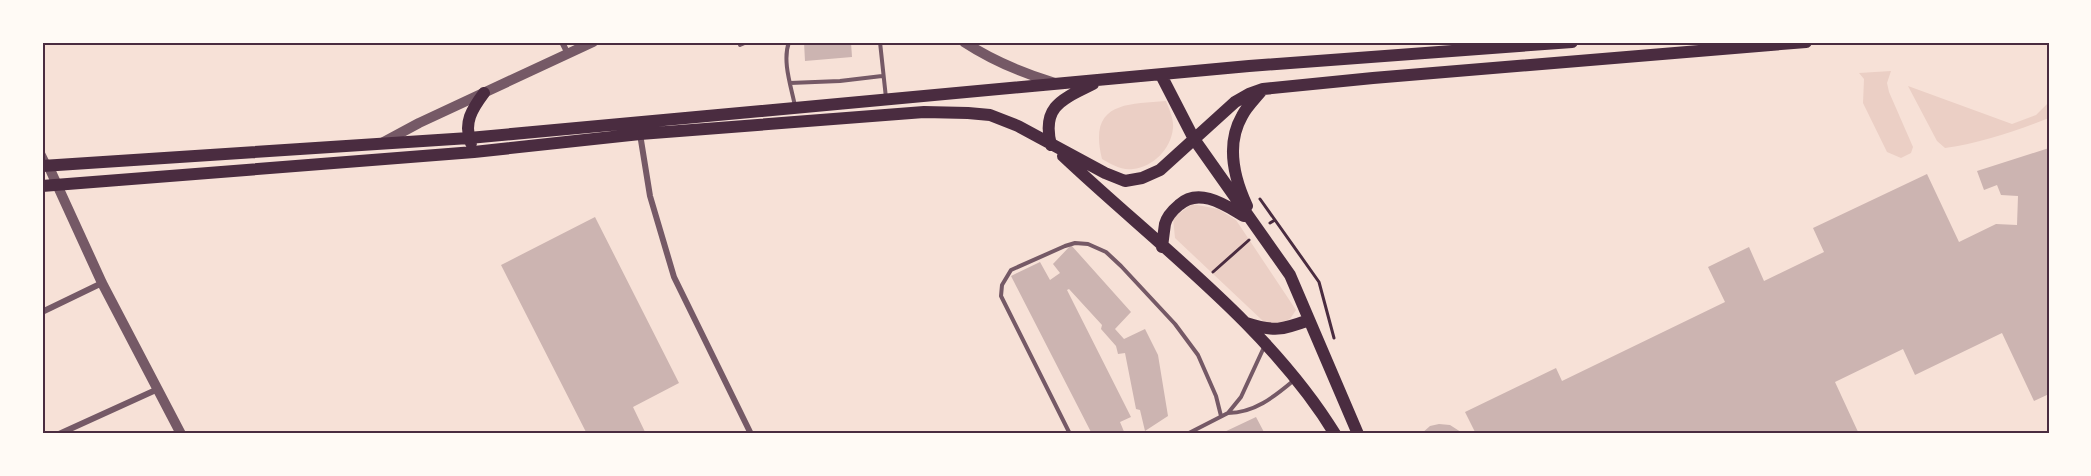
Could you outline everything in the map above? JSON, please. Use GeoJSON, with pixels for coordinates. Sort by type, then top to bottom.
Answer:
{"type":"FeatureCollection","features":[{"type":"Feature","properties":{"kind":"main road"},"geometry":{"type":"LineString","coordinates":[[45,166],[469,138],[1249,66],[1512,44],[1572,42]]}},
{"type":"Feature","properties":{"kind":"main road"},"geometry":{"type":"LineString","coordinates":[[42,186],[474,152],[640,135],[924,112],[990,115],[1018,126],[1105,173],[1125,181],[1142,178],[1160,170],[1235,102],[1263,89],[1806,42]]}},
{"type":"Feature","properties":{"kind":"main road"},"geometry":{"type":"LineString","coordinates":[[1161,75],[1194,139],[1290,275],[1358,434]]}},
{"type":"Feature","properties":{"kind":"main road"},"geometry":{"type":"LineString","coordinates":[[1100,81],[1059,102],[1052,111],[1048,121],[1052,145],[1245,323],[1317,404],[1335,434]]}},
{"type":"Feature","properties":{"kind":"main road"},"geometry":{"type":"LineString","coordinates":[[1258,231],[1234,172],[1233,150],[1235,134],[1242,116],[1263,89]]}},
{"type":"Feature","properties":{"kind":"main road"},"geometry":{"type":"LineString","coordinates":[[474,152],[469,138],[468,118],[484,93]]}},
{"type":"Feature","properties":{"kind":"main road"},"geometry":{"type":"LineString","coordinates":[[1162,247],[1166,222],[1171,211],[1183,201],[1198,197],[1209,198],[1220,201],[1249,218]]}},
{"type":"Feature","properties":{"kind":"main road"},"geometry":{"type":"LineString","coordinates":[[1245,323],[1265,329],[1283,329],[1309,320]]}},
{"type":"Feature","properties":{"kind":"street"},"geometry":{"type":"LineString","coordinates":[[562,42],[568,54]]}},
{"type":"Feature","properties":{"kind":"street"},"geometry":{"type":"LineString","coordinates":[[378,145],[418,123],[593,42]]}},
{"type":"Feature","properties":{"kind":"street"},"geometry":{"type":"LineString","coordinates":[[964,42],[987,57],[1017,71],[1055,84]]}},
{"type":"Feature","properties":{"kind":"street"},"geometry":{"type":"LineString","coordinates":[[640,135],[650,196],[674,278],[751,434]]}},
{"type":"Feature","properties":{"kind":"street"},"geometry":{"type":"LineString","coordinates":[[42,153],[45,166],[102,283],[181,434]]}},
{"type":"Feature","properties":{"kind":"street"},"geometry":{"type":"LineString","coordinates":[[42,312],[102,283]]}},
{"type":"Feature","properties":{"kind":"street"},"geometry":{"type":"LineString","coordinates":[[59,434],[159,389]]}},
{"type":"Feature","properties":{"kind":"lane"},"geometry":{"type":"LineString","coordinates":[[740,45],[747,42]]}},
{"type":"Feature","properties":{"kind":"lane"},"geometry":{"type":"LineString","coordinates":[[789,42],[786,50],[795,107]]}},
{"type":"Feature","properties":{"kind":"lane"},"geometry":{"type":"LineString","coordinates":[[882,43],[882,76],[886,99]]}},
{"type":"Feature","properties":{"kind":"lane"},"geometry":{"type":"LineString","coordinates":[[790,83],[882,76]]}},
{"type":"Feature","properties":{"kind":"lane"},"geometry":{"type":"LineString","coordinates":[[1070,434],[1001,296],[1002,285],[1011,270],[1075,243],[1088,244],[1106,252],[1175,324],[1198,355],[1216,396],[1221,416]]}},
{"type":"Feature","properties":{"kind":"lane"},"geometry":{"type":"LineString","coordinates":[[1188,434],[1228,412],[1241,397],[1266,345]]}},
{"type":"Feature","properties":{"kind":"lane"},"geometry":{"type":"LineString","coordinates":[[1228,412],[1239,413],[1252,409],[1296,379]]}},
{"type":"Feature","properties":{"kind":"path"},"geometry":{"type":"LineString","coordinates":[[1202,282],[1258,231]]}},
{"type":"Feature","properties":{"kind":"shaded area"},"geometry":{"type":"Polygon","coordinates":[[[1891,71],[1887,83],[1889,92],[1913,147],[1911,153],[1901,158],[1887,152],[1863,103],[1864,79],[1859,73],[1891,71]]]}},
{"type":"Feature","properties":{"kind":"shaded area"},"geometry":{"type":"Polygon","coordinates":[[[1908,86],[2012,124],[2036,115],[2049,102],[2049,118],[1998,136],[1945,148],[1937,141],[1908,86]]]}},
{"type":"Feature","properties":{"kind":"shaded area"},"geometry":{"type":"Polygon","coordinates":[[[1166,101],[1173,128],[1169,143],[1160,156],[1140,168],[1129,169],[1117,167],[1102,159],[1099,141],[1100,127],[1105,117],[1113,110],[1124,106],[1166,101]]]}},
{"type":"Feature","properties":{"kind":"shaded area"},"geometry":{"type":"Polygon","coordinates":[[[1192,204],[1218,209],[1236,220],[1296,310],[1290,319],[1275,325],[1263,321],[1175,238],[1173,218],[1192,204]]]}},
{"type":"Feature","properties":{"kind":"building"},"geometry":{"type":"Polygon","coordinates":[[[804,42],[851,42],[852,57],[805,61],[804,42]]]}},
{"type":"Feature","properties":{"kind":"building"},"geometry":{"type":"Polygon","coordinates":[[[2049,148],[2049,394],[2034,401],[2002,333],[1915,375],[1903,349],[1835,382],[1859,434],[1476,434],[1465,412],[1556,368],[1562,381],[1725,302],[1708,267],[1749,247],[1764,281],[1824,252],[1813,228],[1927,174],[1959,242],[1996,224],[2017,225],[2018,196],[2001,195],[1997,185],[1984,190],[1977,171],[2049,148]]]}},
{"type":"Feature","properties":{"kind":"building"},"geometry":{"type":"Polygon","coordinates":[[[595,217],[679,383],[633,407],[646,434],[587,434],[501,265],[595,217]]]}},
{"type":"Feature","properties":{"kind":"building"},"geometry":{"type":"Polygon","coordinates":[[[1071,245],[1131,312],[1115,329],[1124,339],[1145,329],[1158,355],[1168,416],[1145,431],[1140,410],[1136,409],[1125,353],[1118,354],[1116,346],[1101,329],[1102,325],[1069,289],[1067,290],[1131,417],[1120,422],[1125,434],[1092,434],[1011,276],[1040,262],[1050,280],[1060,273],[1053,264],[1071,245]]]}},
{"type":"Feature","properties":{"kind":"building"},"geometry":{"type":"Polygon","coordinates":[[[1256,417],[1265,434],[1220,434],[1256,417]]]}},
{"type":"Feature","properties":{"kind":"building"},"geometry":{"type":"Polygon","coordinates":[[[1450,425],[1464,434],[1421,434],[1430,426],[1450,425]]]}}]}
